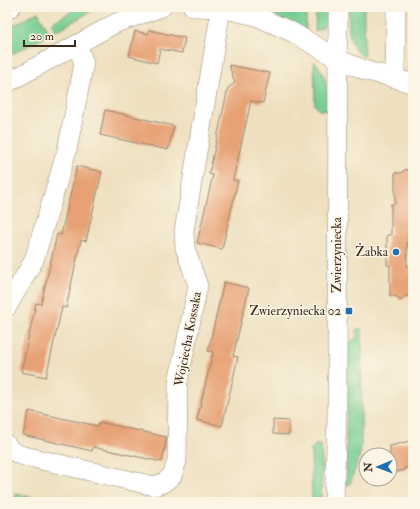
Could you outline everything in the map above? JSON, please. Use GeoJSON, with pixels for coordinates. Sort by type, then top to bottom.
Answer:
{"type":"FeatureCollection","features":[{"type":"Feature","properties":{"kind":"street"},"geometry":{"type":"LineString","coordinates":[[7,83],[116,23],[162,7]]}},
{"type":"Feature","properties":{"kind":"street"},"geometry":{"type":"LineString","coordinates":[[192,7],[221,8],[256,16],[292,32],[338,59],[367,71],[413,84]]}},
{"type":"Feature","properties":{"kind":"street","name":"Zwierzyniecka"},"geometry":{"type":"LineString","coordinates":[[334,502],[337,409],[338,7]]}},
{"type":"Feature","properties":{"kind":"street"},"geometry":{"type":"LineString","coordinates":[[395,78],[396,7]]}},
{"type":"Feature","properties":{"kind":"street","name":"Wojciecha Kossaka"},"geometry":{"type":"LineString","coordinates":[[7,445],[9,449],[20,455],[154,486],[163,483],[172,476],[177,461],[178,382],[198,286],[185,248],[184,232],[221,8]]}},
{"type":"Feature","properties":{"kind":"street"},"geometry":{"type":"LineString","coordinates":[[7,307],[34,260],[66,150],[84,63],[77,45]]}},
{"type":"Feature","properties":{"kind":"green space"},"geometry":{"type":"Polygon","coordinates":[[[80,7],[99,7],[56,31],[51,23],[80,7]]]}},
{"type":"Feature","properties":{"kind":"green space"},"geometry":{"type":"Polygon","coordinates":[[[257,7],[306,7],[306,31],[257,7]]]}},
{"type":"Feature","properties":{"kind":"green space"},"geometry":{"type":"Polygon","coordinates":[[[316,7],[329,7],[329,11],[328,19],[325,25],[315,31],[316,7]]]}},
{"type":"Feature","properties":{"kind":"green space"},"geometry":{"type":"Polygon","coordinates":[[[349,7],[364,7],[364,57],[354,47],[349,35],[349,7]]]}},
{"type":"Feature","properties":{"kind":"green space"},"geometry":{"type":"Polygon","coordinates":[[[38,12],[50,34],[7,57],[7,29],[38,12]]]}},
{"type":"Feature","properties":{"kind":"green space"},"geometry":{"type":"Polygon","coordinates":[[[314,61],[325,78],[328,96],[328,110],[319,110],[315,105],[314,61]]]}},
{"type":"Feature","properties":{"kind":"green space"},"geometry":{"type":"Polygon","coordinates":[[[357,329],[362,329],[361,447],[358,447],[358,461],[350,484],[346,485],[347,346],[357,337],[357,329]]]}},
{"type":"Feature","properties":{"kind":"green space"},"geometry":{"type":"Polygon","coordinates":[[[315,445],[321,445],[321,502],[312,502],[311,449],[315,445]]]}},
{"type":"Feature","properties":{"kind":"green space"},"geometry":{"type":"Polygon","coordinates":[[[16,494],[51,502],[14,502],[16,494]]]}},
{"type":"Feature","properties":{"kind":"building"},"geometry":{"type":"Polygon","coordinates":[[[149,30],[185,38],[182,53],[160,49],[157,63],[129,56],[135,31],[148,34],[149,30]]]}},
{"type":"Feature","properties":{"kind":"building"},"geometry":{"type":"Polygon","coordinates":[[[229,65],[270,73],[263,103],[251,101],[233,180],[238,181],[222,249],[197,243],[213,175],[209,174],[228,88],[235,83],[229,65]]]}},
{"type":"Feature","properties":{"kind":"building"},"geometry":{"type":"Polygon","coordinates":[[[105,110],[174,126],[168,150],[100,135],[105,110]]]}},
{"type":"Feature","properties":{"kind":"building"},"geometry":{"type":"Polygon","coordinates":[[[77,166],[102,172],[86,241],[81,240],[66,308],[62,307],[46,377],[21,372],[36,303],[41,304],[57,234],[61,235],[77,166]]]}},
{"type":"Feature","properties":{"kind":"building"},"geometry":{"type":"Polygon","coordinates":[[[406,169],[413,176],[412,235],[408,235],[407,250],[407,266],[411,266],[411,296],[405,296],[401,301],[396,296],[390,296],[390,265],[387,265],[387,235],[391,235],[391,204],[395,204],[395,173],[401,173],[406,169]]]}},
{"type":"Feature","properties":{"kind":"building"},"geometry":{"type":"Polygon","coordinates":[[[224,282],[249,288],[233,356],[238,357],[222,426],[197,420],[213,352],[208,351],[224,282]]]}},
{"type":"Feature","properties":{"kind":"building"},"geometry":{"type":"Polygon","coordinates":[[[29,411],[98,426],[99,422],[166,437],[162,462],[93,447],[92,451],[23,435],[29,411]]]}},
{"type":"Feature","properties":{"kind":"building"},"geometry":{"type":"Polygon","coordinates":[[[273,420],[289,421],[289,435],[273,434],[273,420]]]}},
{"type":"Feature","properties":{"kind":"building"},"geometry":{"type":"Polygon","coordinates":[[[413,441],[413,466],[398,471],[398,447],[390,446],[413,441]]]}},
{"type":"Feature","properties":{"kind":"place","name":"Żabka"},"geometry":{"type":"Point","coordinates":[396,252]}},
{"type":"Feature","properties":{"kind":"place","name":"Zwierzyniecka 02"},"geometry":{"type":"Point","coordinates":[349,311]}}]}
